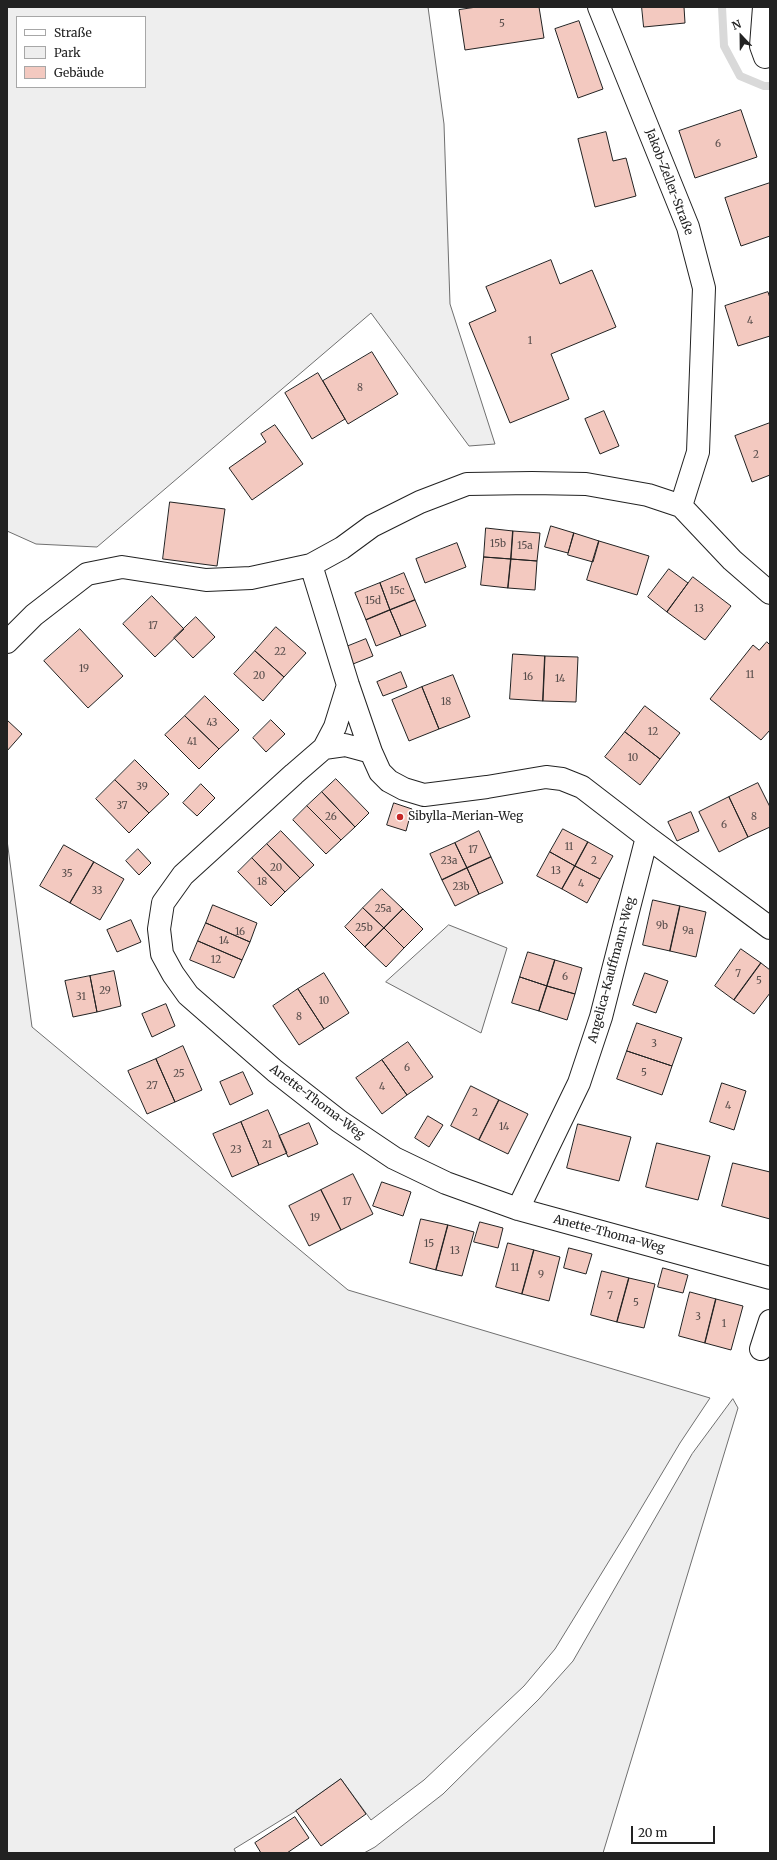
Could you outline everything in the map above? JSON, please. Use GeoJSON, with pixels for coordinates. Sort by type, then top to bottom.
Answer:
{"type":"FeatureCollection","features":[{"type":"Feature","properties":{"kind":"street","name":"Jakob-Zeller-Straße"},"geometry":{"type":"LineString","coordinates":[[598,7],[688,227],[704,288],[698,452],[681,506]]}},
{"type":"Feature","properties":{"kind":"street"},"geometry":{"type":"LineString","coordinates":[[764,7],[761,46],[765,57]]}},
{"type":"Feature","properties":{"kind":"street"},"geometry":{"type":"LineString","coordinates":[[7,642],[34,616],[87,574],[122,567],[206,580],[251,578],[311,565],[342,548],[372,526],[420,502],[467,484],[586,484],[648,495],[681,506],[732,560],[770,593]]}},
{"type":"Feature","properties":{"kind":"street"},"geometry":{"type":"LineString","coordinates":[[311,565],[348,685],[371,752],[380,772],[389,781],[404,789],[424,795],[487,787],[546,777],[562,779],[582,786],[647,838],[770,928]]}},
{"type":"Feature","properties":{"kind":"street","name":"Anette-Thoma-Weg"},"geometry":{"type":"LineString","coordinates":[[348,685],[335,726],[324,748],[183,875],[163,903],[159,929],[162,954],[173,974],[188,994],[274,1071],[339,1121],[394,1158],[446,1182],[518,1209],[770,1278]]}},
{"type":"Feature","properties":{"kind":"street"},"geometry":{"type":"LineString","coordinates":[[324,748],[345,745],[371,752]]}},
{"type":"Feature","properties":{"kind":"street","name":"Angelica-Kauffmann-Weg"},"geometry":{"type":"LineString","coordinates":[[518,1209],[579,1083],[601,1017],[647,838]]}},
{"type":"Feature","properties":{"kind":"street"},"geometry":{"type":"LineString","coordinates":[[761,1349],[770,1321]]}},
{"type":"Feature","properties":{"kind":"green space"},"geometry":{"type":"Polygon","coordinates":[[[7,7],[428,7],[444,124],[450,304],[495,444],[469,446],[371,313],[97,547],[36,544],[7,531],[7,7]]]}},
{"type":"Feature","properties":{"kind":"green space"},"geometry":{"type":"Polygon","coordinates":[[[7,840],[32,1027],[348,1290],[710,1398],[680,1443],[555,1649],[524,1686],[424,1780],[371,1820],[341,1779],[296,1811],[234,1849],[236,1853],[7,1853],[7,840]]]}},
{"type":"Feature","properties":{"kind":"green space"},"geometry":{"type":"Polygon","coordinates":[[[449,925],[507,948],[481,1033],[386,982],[449,925]]]}},
{"type":"Feature","properties":{"kind":"green space"},"geometry":{"type":"Polygon","coordinates":[[[733,1399],[738,1408],[603,1853],[364,1853],[375,1847],[443,1794],[539,1699],[573,1661],[692,1454],[733,1399]]]}},
{"type":"Feature","properties":{"kind":"building"},"geometry":{"type":"Polygon","coordinates":[[[477,7],[539,7],[544,38],[465,50],[459,10],[477,7]]]}},
{"type":"Feature","properties":{"kind":"building"},"geometry":{"type":"Polygon","coordinates":[[[642,7],[684,7],[685,23],[644,27],[642,7]]]}},
{"type":"Feature","properties":{"kind":"building"},"geometry":{"type":"Polygon","coordinates":[[[579,21],[603,89],[578,98],[555,29],[579,21]]]}},
{"type":"Feature","properties":{"kind":"building"},"geometry":{"type":"Polygon","coordinates":[[[741,110],[757,157],[695,178],[679,131],[741,110]]]}},
{"type":"Feature","properties":{"kind":"building"},"geometry":{"type":"Polygon","coordinates":[[[606,132],[613,161],[626,158],[636,196],[595,207],[578,139],[606,132]]]}},
{"type":"Feature","properties":{"kind":"building"},"geometry":{"type":"Polygon","coordinates":[[[770,183],[770,236],[741,246],[725,198],[770,183]]]}},
{"type":"Feature","properties":{"kind":"building"},"geometry":{"type":"Polygon","coordinates":[[[551,260],[560,284],[592,270],[616,327],[551,354],[569,399],[510,423],[469,323],[496,311],[486,287],[551,260]]]}},
{"type":"Feature","properties":{"kind":"building"},"geometry":{"type":"Polygon","coordinates":[[[768,292],[770,298],[770,336],[738,346],[725,306],[768,292]]]}},
{"type":"Feature","properties":{"kind":"building"},"geometry":{"type":"Polygon","coordinates":[[[372,352],[398,394],[348,424],[323,381],[372,352]]]}},
{"type":"Feature","properties":{"kind":"building"},"geometry":{"type":"Polygon","coordinates":[[[318,373],[345,419],[312,439],[285,393],[318,373]]]}},
{"type":"Feature","properties":{"kind":"building"},"geometry":{"type":"Polygon","coordinates":[[[604,411],[619,446],[600,454],[585,419],[604,411]]]}},
{"type":"Feature","properties":{"kind":"building"},"geometry":{"type":"Polygon","coordinates":[[[770,423],[770,475],[752,482],[735,436],[770,423]]]}},
{"type":"Feature","properties":{"kind":"building"},"geometry":{"type":"Polygon","coordinates":[[[275,425],[303,464],[252,500],[229,468],[266,442],[261,434],[275,425]]]}},
{"type":"Feature","properties":{"kind":"building"},"geometry":{"type":"Polygon","coordinates":[[[170,502],[225,509],[217,566],[163,559],[170,502]]]}},
{"type":"Feature","properties":{"kind":"building"},"geometry":{"type":"Polygon","coordinates":[[[551,526],[574,533],[568,553],[545,547],[551,526]]]}},
{"type":"Feature","properties":{"kind":"building"},"geometry":{"type":"Polygon","coordinates":[[[486,528],[513,531],[511,559],[484,557],[486,528]]]}},
{"type":"Feature","properties":{"kind":"building"},"geometry":{"type":"Polygon","coordinates":[[[513,531],[540,533],[537,561],[511,559],[513,531]]]}},
{"type":"Feature","properties":{"kind":"building"},"geometry":{"type":"Polygon","coordinates":[[[574,533],[599,541],[593,562],[568,555],[574,533]]]}},
{"type":"Feature","properties":{"kind":"building"},"geometry":{"type":"Polygon","coordinates":[[[599,541],[649,556],[637,595],[587,580],[599,541]]]}},
{"type":"Feature","properties":{"kind":"building"},"geometry":{"type":"Polygon","coordinates":[[[457,543],[466,567],[425,583],[416,559],[457,543]]]}},
{"type":"Feature","properties":{"kind":"building"},"geometry":{"type":"Polygon","coordinates":[[[484,557],[511,559],[508,588],[481,585],[484,557]]]}},
{"type":"Feature","properties":{"kind":"building"},"geometry":{"type":"Polygon","coordinates":[[[511,559],[537,561],[535,590],[508,588],[511,559]]]}},
{"type":"Feature","properties":{"kind":"building"},"geometry":{"type":"Polygon","coordinates":[[[669,569],[688,583],[667,612],[648,597],[669,569]]]}},
{"type":"Feature","properties":{"kind":"building"},"geometry":{"type":"Polygon","coordinates":[[[404,573],[415,600],[390,610],[380,583],[404,573]]]}},
{"type":"Feature","properties":{"kind":"building"},"geometry":{"type":"Polygon","coordinates":[[[693,577],[731,606],[705,640],[667,612],[693,577]]]}},
{"type":"Feature","properties":{"kind":"building"},"geometry":{"type":"Polygon","coordinates":[[[380,583],[390,610],[366,620],[355,593],[380,583]]]}},
{"type":"Feature","properties":{"kind":"building"},"geometry":{"type":"Polygon","coordinates":[[[152,596],[184,629],[155,657],[123,624],[152,596]]]}},
{"type":"Feature","properties":{"kind":"building"},"geometry":{"type":"Polygon","coordinates":[[[415,600],[426,626],[401,636],[390,610],[415,600]]]}},
{"type":"Feature","properties":{"kind":"building"},"geometry":{"type":"Polygon","coordinates":[[[390,610],[401,636],[376,646],[366,620],[390,610]]]}},
{"type":"Feature","properties":{"kind":"building"},"geometry":{"type":"Polygon","coordinates":[[[196,617],[215,637],[193,658],[174,638],[196,617]]]}},
{"type":"Feature","properties":{"kind":"building"},"geometry":{"type":"Polygon","coordinates":[[[276,627],[306,653],[284,677],[255,651],[276,627]]]}},
{"type":"Feature","properties":{"kind":"building"},"geometry":{"type":"Polygon","coordinates":[[[80,629],[123,676],[88,708],[44,661],[80,629]]]}},
{"type":"Feature","properties":{"kind":"building"},"geometry":{"type":"Polygon","coordinates":[[[366,639],[373,656],[353,664],[346,647],[366,639]]]}},
{"type":"Feature","properties":{"kind":"building"},"geometry":{"type":"Polygon","coordinates":[[[767,642],[770,645],[770,730],[761,740],[710,699],[753,645],[759,650],[767,642]]]}},
{"type":"Feature","properties":{"kind":"building"},"geometry":{"type":"Polygon","coordinates":[[[255,651],[284,677],[263,701],[234,674],[255,651]]]}},
{"type":"Feature","properties":{"kind":"building"},"geometry":{"type":"Polygon","coordinates":[[[513,654],[545,656],[543,701],[510,699],[513,654]]]}},
{"type":"Feature","properties":{"kind":"building"},"geometry":{"type":"Polygon","coordinates":[[[545,656],[578,657],[576,702],[543,701],[545,656]]]}},
{"type":"Feature","properties":{"kind":"building"},"geometry":{"type":"Polygon","coordinates":[[[401,672],[407,687],[383,696],[377,682],[401,672]]]}},
{"type":"Feature","properties":{"kind":"building"},"geometry":{"type":"Polygon","coordinates":[[[453,675],[470,717],[439,729],[422,687],[453,675]]]}},
{"type":"Feature","properties":{"kind":"building"},"geometry":{"type":"Polygon","coordinates":[[[422,687],[439,729],[409,741],[392,700],[422,687]]]}},
{"type":"Feature","properties":{"kind":"building"},"geometry":{"type":"Polygon","coordinates":[[[205,696],[239,730],[219,749],[185,716],[205,696]]]}},
{"type":"Feature","properties":{"kind":"building"},"geometry":{"type":"Polygon","coordinates":[[[645,706],[680,733],[660,759],[625,732],[645,706]]]}},
{"type":"Feature","properties":{"kind":"building"},"geometry":{"type":"Polygon","coordinates":[[[185,716],[219,749],[199,769],[165,735],[185,716]]]}},
{"type":"Feature","properties":{"kind":"building"},"geometry":{"type":"Polygon","coordinates":[[[7,720],[22,734],[7,751],[7,720]]]}},
{"type":"Feature","properties":{"kind":"building"},"geometry":{"type":"Polygon","coordinates":[[[271,720],[285,734],[266,752],[253,738],[271,720]]]}},
{"type":"Feature","properties":{"kind":"building"},"geometry":{"type":"Polygon","coordinates":[[[625,732],[660,759],[640,785],[605,757],[625,732]]]}},
{"type":"Feature","properties":{"kind":"building"},"geometry":{"type":"Polygon","coordinates":[[[135,760],[169,794],[149,813],[115,780],[135,760]]]}},
{"type":"Feature","properties":{"kind":"building"},"geometry":{"type":"Polygon","coordinates":[[[336,779],[369,813],[355,827],[322,792],[336,779]]]}},
{"type":"Feature","properties":{"kind":"building"},"geometry":{"type":"Polygon","coordinates":[[[115,780],[149,813],[129,833],[96,799],[115,780]]]}},
{"type":"Feature","properties":{"kind":"building"},"geometry":{"type":"Polygon","coordinates":[[[758,783],[770,807],[770,827],[748,837],[729,797],[758,783]]]}},
{"type":"Feature","properties":{"kind":"building"},"geometry":{"type":"Polygon","coordinates":[[[201,784],[215,798],[197,816],[183,803],[201,784]]]}},
{"type":"Feature","properties":{"kind":"building"},"geometry":{"type":"Polygon","coordinates":[[[322,792],[355,827],[341,840],[307,806],[322,792]]]}},
{"type":"Feature","properties":{"kind":"building"},"geometry":{"type":"Polygon","coordinates":[[[729,797],[748,837],[719,852],[699,812],[729,797]]]}},
{"type":"Feature","properties":{"kind":"building","name":"Sibylla-Merian-Weg"},"geometry":{"type":"Polygon","coordinates":[[[394,803],[412,809],[406,831],[387,825],[394,803]]]}},
{"type":"Feature","properties":{"kind":"building"},"geometry":{"type":"Polygon","coordinates":[[[307,806],[341,840],[326,854],[293,820],[307,806]]]}},
{"type":"Feature","properties":{"kind":"building"},"geometry":{"type":"Polygon","coordinates":[[[691,812],[699,831],[677,841],[668,822],[691,812]]]}},
{"type":"Feature","properties":{"kind":"building"},"geometry":{"type":"Polygon","coordinates":[[[563,829],[588,842],[575,866],[550,852],[563,829]]]}},
{"type":"Feature","properties":{"kind":"building"},"geometry":{"type":"Polygon","coordinates":[[[281,831],[314,865],[300,878],[267,844],[281,831]]]}},
{"type":"Feature","properties":{"kind":"building"},"geometry":{"type":"Polygon","coordinates":[[[479,831],[491,857],[467,868],[455,843],[479,831]]]}},
{"type":"Feature","properties":{"kind":"building"},"geometry":{"type":"Polygon","coordinates":[[[588,842],[613,856],[600,879],[575,866],[588,842]]]}},
{"type":"Feature","properties":{"kind":"building"},"geometry":{"type":"Polygon","coordinates":[[[455,843],[467,868],[442,880],[430,854],[455,843]]]}},
{"type":"Feature","properties":{"kind":"building"},"geometry":{"type":"Polygon","coordinates":[[[267,844],[300,878],[285,892],[252,858],[267,844]]]}},
{"type":"Feature","properties":{"kind":"building"},"geometry":{"type":"Polygon","coordinates":[[[64,845],[94,862],[70,903],[40,886],[64,845]]]}},
{"type":"Feature","properties":{"kind":"building"},"geometry":{"type":"Polygon","coordinates":[[[138,849],[151,863],[139,875],[126,861],[138,849]]]}},
{"type":"Feature","properties":{"kind":"building"},"geometry":{"type":"Polygon","coordinates":[[[550,852],[575,866],[562,889],[537,876],[550,852]]]}},
{"type":"Feature","properties":{"kind":"building"},"geometry":{"type":"Polygon","coordinates":[[[491,857],[503,883],[479,894],[467,868],[491,857]]]}},
{"type":"Feature","properties":{"kind":"building"},"geometry":{"type":"Polygon","coordinates":[[[252,858],[285,892],[271,906],[238,872],[252,858]]]}},
{"type":"Feature","properties":{"kind":"building"},"geometry":{"type":"Polygon","coordinates":[[[94,862],[124,879],[100,920],[70,903],[94,862]]]}},
{"type":"Feature","properties":{"kind":"building"},"geometry":{"type":"Polygon","coordinates":[[[575,866],[600,879],[587,903],[562,889],[575,866]]]}},
{"type":"Feature","properties":{"kind":"building"},"geometry":{"type":"Polygon","coordinates":[[[467,868],[479,894],[455,906],[442,880],[467,868]]]}},
{"type":"Feature","properties":{"kind":"building"},"geometry":{"type":"Polygon","coordinates":[[[382,889],[403,909],[384,928],[363,908],[382,889]]]}},
{"type":"Feature","properties":{"kind":"building"},"geometry":{"type":"Polygon","coordinates":[[[653,900],[680,906],[670,951],[643,945],[653,900]]]}},
{"type":"Feature","properties":{"kind":"building"},"geometry":{"type":"Polygon","coordinates":[[[213,905],[257,923],[250,942],[206,923],[213,905]]]}},
{"type":"Feature","properties":{"kind":"building"},"geometry":{"type":"Polygon","coordinates":[[[680,906],[706,912],[696,957],[670,951],[680,906]]]}},
{"type":"Feature","properties":{"kind":"building"},"geometry":{"type":"Polygon","coordinates":[[[363,908],[384,928],[365,947],[345,927],[363,908]]]}},
{"type":"Feature","properties":{"kind":"building"},"geometry":{"type":"Polygon","coordinates":[[[403,909],[423,929],[404,948],[384,928],[403,909]]]}},
{"type":"Feature","properties":{"kind":"building"},"geometry":{"type":"Polygon","coordinates":[[[131,920],[141,942],[117,952],[107,930],[131,920]]]}},
{"type":"Feature","properties":{"kind":"building"},"geometry":{"type":"Polygon","coordinates":[[[206,923],[250,942],[242,960],[198,941],[206,923]]]}},
{"type":"Feature","properties":{"kind":"building"},"geometry":{"type":"Polygon","coordinates":[[[384,928],[404,948],[386,967],[365,947],[384,928]]]}},
{"type":"Feature","properties":{"kind":"building"},"geometry":{"type":"Polygon","coordinates":[[[198,941],[242,960],[234,978],[190,960],[198,941]]]}},
{"type":"Feature","properties":{"kind":"building"},"geometry":{"type":"Polygon","coordinates":[[[741,949],[761,963],[734,1000],[715,986],[741,949]]]}},
{"type":"Feature","properties":{"kind":"building"},"geometry":{"type":"Polygon","coordinates":[[[528,952],[555,960],[547,986],[520,977],[528,952]]]}},
{"type":"Feature","properties":{"kind":"building"},"geometry":{"type":"Polygon","coordinates":[[[555,960],[582,968],[575,994],[547,986],[555,960]]]}},
{"type":"Feature","properties":{"kind":"building"},"geometry":{"type":"Polygon","coordinates":[[[761,963],[770,970],[770,993],[754,1014],[734,1000],[761,963]]]}},
{"type":"Feature","properties":{"kind":"building"},"geometry":{"type":"Polygon","coordinates":[[[114,971],[121,1006],[97,1012],[90,976],[114,971]]]}},
{"type":"Feature","properties":{"kind":"building"},"geometry":{"type":"Polygon","coordinates":[[[324,973],[349,1013],[324,1029],[298,989],[324,973]]]}},
{"type":"Feature","properties":{"kind":"building"},"geometry":{"type":"Polygon","coordinates":[[[645,973],[668,981],[656,1013],[633,1005],[645,973]]]}},
{"type":"Feature","properties":{"kind":"building"},"geometry":{"type":"Polygon","coordinates":[[[90,976],[97,1012],[73,1017],[65,981],[90,976]]]}},
{"type":"Feature","properties":{"kind":"building"},"geometry":{"type":"Polygon","coordinates":[[[520,977],[547,986],[539,1011],[512,1003],[520,977]]]}},
{"type":"Feature","properties":{"kind":"building"},"geometry":{"type":"Polygon","coordinates":[[[547,986],[575,994],[567,1020],[539,1011],[547,986]]]}},
{"type":"Feature","properties":{"kind":"building"},"geometry":{"type":"Polygon","coordinates":[[[298,989],[324,1029],[299,1045],[273,1006],[298,989]]]}},
{"type":"Feature","properties":{"kind":"building"},"geometry":{"type":"Polygon","coordinates":[[[166,1004],[175,1026],[152,1037],[142,1014],[166,1004]]]}},
{"type":"Feature","properties":{"kind":"building"},"geometry":{"type":"Polygon","coordinates":[[[637,1023],[682,1038],[672,1066],[627,1051],[637,1023]]]}},
{"type":"Feature","properties":{"kind":"building"},"geometry":{"type":"Polygon","coordinates":[[[408,1042],[433,1077],[407,1095],[382,1060],[408,1042]]]}},
{"type":"Feature","properties":{"kind":"building"},"geometry":{"type":"Polygon","coordinates":[[[183,1046],[202,1090],[175,1102],[156,1059],[183,1046]]]}},
{"type":"Feature","properties":{"kind":"building"},"geometry":{"type":"Polygon","coordinates":[[[627,1051],[672,1066],[662,1095],[617,1079],[627,1051]]]}},
{"type":"Feature","properties":{"kind":"building"},"geometry":{"type":"Polygon","coordinates":[[[156,1059],[175,1102],[147,1114],[128,1071],[156,1059]]]}},
{"type":"Feature","properties":{"kind":"building"},"geometry":{"type":"Polygon","coordinates":[[[382,1060],[407,1095],[382,1114],[356,1078],[382,1060]]]}},
{"type":"Feature","properties":{"kind":"building"},"geometry":{"type":"Polygon","coordinates":[[[243,1072],[253,1094],[230,1105],[220,1082],[243,1072]]]}},
{"type":"Feature","properties":{"kind":"building"},"geometry":{"type":"Polygon","coordinates":[[[722,1083],[746,1091],[734,1130],[710,1122],[722,1083]]]}},
{"type":"Feature","properties":{"kind":"building"},"geometry":{"type":"Polygon","coordinates":[[[471,1086],[499,1100],[479,1140],[451,1126],[471,1086]]]}},
{"type":"Feature","properties":{"kind":"building"},"geometry":{"type":"Polygon","coordinates":[[[499,1100],[528,1114],[508,1154],[479,1140],[499,1100]]]}},
{"type":"Feature","properties":{"kind":"building"},"geometry":{"type":"Polygon","coordinates":[[[268,1110],[287,1153],[259,1165],[241,1122],[268,1110]]]}},
{"type":"Feature","properties":{"kind":"building"},"geometry":{"type":"Polygon","coordinates":[[[428,1116],[443,1125],[429,1147],[415,1138],[428,1116]]]}},
{"type":"Feature","properties":{"kind":"building"},"geometry":{"type":"Polygon","coordinates":[[[241,1122],[259,1165],[232,1177],[213,1134],[241,1122]]]}},
{"type":"Feature","properties":{"kind":"building"},"geometry":{"type":"Polygon","coordinates":[[[309,1123],[318,1144],[288,1157],[279,1136],[309,1123]]]}},
{"type":"Feature","properties":{"kind":"building"},"geometry":{"type":"Polygon","coordinates":[[[578,1124],[631,1137],[619,1181],[567,1168],[578,1124]]]}},
{"type":"Feature","properties":{"kind":"building"},"geometry":{"type":"Polygon","coordinates":[[[657,1143],[710,1156],[698,1200],[646,1187],[657,1143]]]}},
{"type":"Feature","properties":{"kind":"building"},"geometry":{"type":"Polygon","coordinates":[[[733,1163],[770,1172],[770,1219],[722,1206],[733,1163]]]}},
{"type":"Feature","properties":{"kind":"building"},"geometry":{"type":"Polygon","coordinates":[[[353,1174],[373,1214],[341,1230],[321,1190],[353,1174]]]}},
{"type":"Feature","properties":{"kind":"building"},"geometry":{"type":"Polygon","coordinates":[[[382,1182],[411,1192],[403,1216],[373,1206],[382,1182]]]}},
{"type":"Feature","properties":{"kind":"building"},"geometry":{"type":"Polygon","coordinates":[[[321,1190],[341,1230],[309,1246],[289,1206],[321,1190]]]}},
{"type":"Feature","properties":{"kind":"building"},"geometry":{"type":"Polygon","coordinates":[[[421,1219],[448,1225],[436,1270],[410,1263],[421,1219]]]}},
{"type":"Feature","properties":{"kind":"building"},"geometry":{"type":"Polygon","coordinates":[[[480,1222],[503,1228],[498,1248],[474,1242],[480,1222]]]}},
{"type":"Feature","properties":{"kind":"building"},"geometry":{"type":"Polygon","coordinates":[[[448,1225],[474,1232],[462,1276],[436,1270],[448,1225]]]}},
{"type":"Feature","properties":{"kind":"building"},"geometry":{"type":"Polygon","coordinates":[[[508,1243],[534,1250],[522,1294],[496,1287],[508,1243]]]}},
{"type":"Feature","properties":{"kind":"building"},"geometry":{"type":"Polygon","coordinates":[[[569,1248],[592,1254],[586,1274],[564,1268],[569,1248]]]}},
{"type":"Feature","properties":{"kind":"building"},"geometry":{"type":"Polygon","coordinates":[[[534,1250],[560,1257],[549,1301],[522,1294],[534,1250]]]}},
{"type":"Feature","properties":{"kind":"building"},"geometry":{"type":"Polygon","coordinates":[[[663,1268],[688,1275],[683,1293],[658,1287],[663,1268]]]}},
{"type":"Feature","properties":{"kind":"building"},"geometry":{"type":"Polygon","coordinates":[[[602,1271],[629,1278],[617,1322],[591,1315],[602,1271]]]}},
{"type":"Feature","properties":{"kind":"building"},"geometry":{"type":"Polygon","coordinates":[[[629,1278],[655,1284],[644,1328],[617,1322],[629,1278]]]}},
{"type":"Feature","properties":{"kind":"building"},"geometry":{"type":"Polygon","coordinates":[[[690,1292],[716,1299],[705,1343],[679,1336],[690,1292]]]}},
{"type":"Feature","properties":{"kind":"building"},"geometry":{"type":"Polygon","coordinates":[[[716,1299],[743,1306],[731,1350],[705,1343],[716,1299]]]}},
{"type":"Feature","properties":{"kind":"building"},"geometry":{"type":"Polygon","coordinates":[[[341,1779],[366,1814],[321,1846],[296,1811],[341,1779]]]}},
{"type":"Feature","properties":{"kind":"building"},"geometry":{"type":"Polygon","coordinates":[[[295,1817],[309,1838],[287,1853],[261,1853],[255,1843],[295,1817]]]}},
{"type":"Feature","properties":{"kind":"waterway"},"geometry":{"type":"LineString","coordinates":[[722,7],[724,46],[740,76],[764,86],[770,86]]}},
{"type":"Feature","properties":{"kind":"place","name":"Sibylla-Merian-Weg"},"geometry":{"type":"Point","coordinates":[400,817]}}]}
